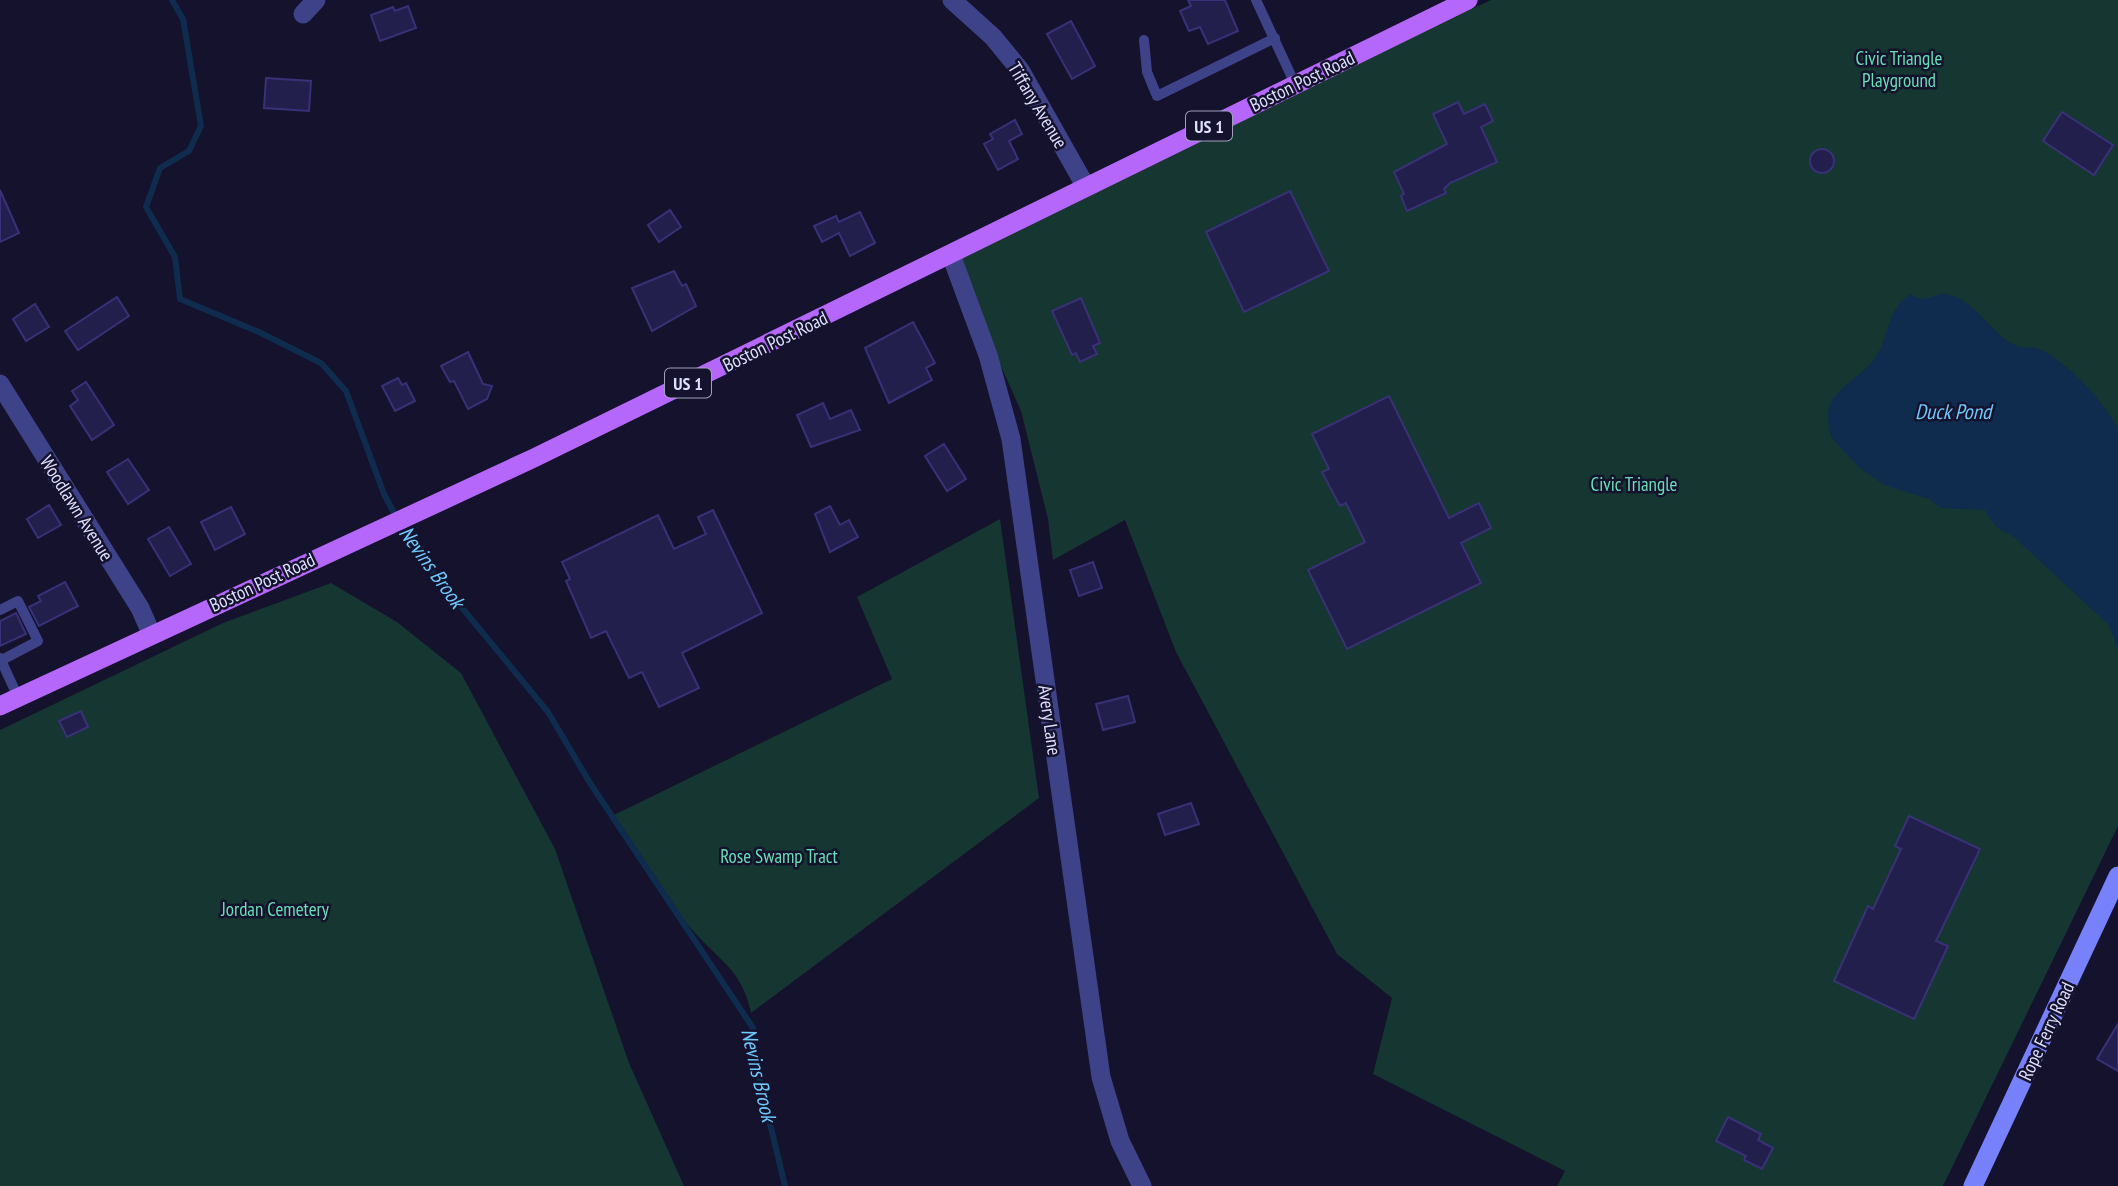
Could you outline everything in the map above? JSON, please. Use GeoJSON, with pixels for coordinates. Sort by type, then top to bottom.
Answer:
{"type":"FeatureCollection","features":[{"type":"Feature","properties":{"kind":"main road","name":"Boston Post Road"},"geometry":{"type":"LineString","coordinates":[[0,706],[151,633],[534,458],[1468,0]]}},
{"type":"Feature","properties":{"kind":"main road","name":"Rope Ferry Road"},"geometry":{"type":"LineString","coordinates":[[1973,1186],[2118,876]]}},
{"type":"Feature","properties":{"kind":"street","name":"Tiffany Avenue"},"geometry":{"type":"LineString","coordinates":[[952,0],[993,37],[1020,70],[1086,187]]}},
{"type":"Feature","properties":{"kind":"street","name":"Avery Lane"},"geometry":{"type":"LineString","coordinates":[[951,255],[988,355],[1011,439],[1101,1077],[1120,1141],[1142,1186]]}},
{"type":"Feature","properties":{"kind":"street","name":"Woodlawn Avenue"},"geometry":{"type":"LineString","coordinates":[[0,384],[140,608],[151,633]]}},
{"type":"Feature","properties":{"kind":"lane"},"geometry":{"type":"LineString","coordinates":[[1256,0],[1295,84]]}},
{"type":"Feature","properties":{"kind":"lane"},"geometry":{"type":"LineString","coordinates":[[1144,40],[1147,72],[1157,96],[1275,38]]}},
{"type":"Feature","properties":{"kind":"lane"},"geometry":{"type":"LineString","coordinates":[[0,610],[18,601],[38,641],[0,660],[18,697]]}},
{"type":"Feature","properties":{"kind":"green space","name":"Civic Triangle"},"geometry":{"type":"Polygon","coordinates":[[[1491,0],[2118,0],[2118,826],[1943,1186],[1557,1186],[1565,1171],[1373,1074],[1392,998],[1337,954],[1176,652],[1125,520],[1053,560],[1048,519],[1021,411],[951,255],[1491,0]]]}},
{"type":"Feature","properties":{"kind":"green space","name":"Rose Swamp Tract"},"geometry":{"type":"Polygon","coordinates":[[[1000,519],[1039,798],[751,1013],[747,998],[735,975],[670,902],[639,858],[614,815],[892,679],[857,597],[1000,519]]]}},
{"type":"Feature","properties":{"kind":"green space","name":"Jordan Cemetery"},"geometry":{"type":"Polygon","coordinates":[[[331,583],[397,622],[461,673],[555,849],[629,1063],[684,1186],[0,1186],[0,730],[223,623],[331,583]]]}},
{"type":"Feature","properties":{"kind":"water","name":"Duck Pond"},"geometry":{"type":"Polygon","coordinates":[[[1943,293],[1965,302],[2007,341],[2020,347],[2039,349],[2061,363],[2095,396],[2118,430],[2118,651],[2109,625],[2014,537],[1996,527],[1985,510],[1941,508],[1929,499],[1884,485],[1859,467],[1831,437],[1828,417],[1830,405],[1839,392],[1875,358],[1896,308],[1910,294],[1922,299],[1943,293]]]}},
{"type":"Feature","properties":{"kind":"building"},"geometry":{"type":"Polygon","coordinates":[[[1188,0],[1225,0],[1238,31],[1208,44],[1200,27],[1189,31],[1180,11],[1191,6],[1188,0]]]}},
{"type":"Feature","properties":{"kind":"building"},"geometry":{"type":"Polygon","coordinates":[[[408,6],[416,28],[380,41],[371,15],[393,7],[395,11],[408,6]]]}},
{"type":"Feature","properties":{"kind":"building"},"geometry":{"type":"Polygon","coordinates":[[[1071,21],[1095,66],[1072,79],[1047,34],[1071,21]]]}},
{"type":"Feature","properties":{"kind":"building"},"geometry":{"type":"Polygon","coordinates":[[[266,78],[311,81],[309,111],[264,108],[266,78]]]}},
{"type":"Feature","properties":{"kind":"building"},"geometry":{"type":"Polygon","coordinates":[[[1458,102],[1464,114],[1485,104],[1493,121],[1481,127],[1497,162],[1450,183],[1444,189],[1446,193],[1407,211],[1401,196],[1404,194],[1394,172],[1447,144],[1433,114],[1458,102]]]}},
{"type":"Feature","properties":{"kind":"building"},"geometry":{"type":"Polygon","coordinates":[[[2062,112],[2113,145],[2094,175],[2043,141],[2062,112]]]}},
{"type":"Feature","properties":{"kind":"building"},"geometry":{"type":"Polygon","coordinates":[[[1015,120],[1022,134],[1009,141],[1018,159],[998,170],[984,144],[993,139],[990,134],[1015,120]]]}},
{"type":"Feature","properties":{"kind":"building"},"geometry":{"type":"Polygon","coordinates":[[[1822,149],[1831,152],[1834,161],[1831,170],[1822,173],[1813,170],[1810,161],[1813,152],[1822,149]]]}},
{"type":"Feature","properties":{"kind":"building"},"geometry":{"type":"Polygon","coordinates":[[[0,190],[19,233],[0,242],[0,190]]]}},
{"type":"Feature","properties":{"kind":"building"},"geometry":{"type":"Polygon","coordinates":[[[1290,191],[1329,271],[1244,312],[1206,232],[1290,191]]]}},
{"type":"Feature","properties":{"kind":"building"},"geometry":{"type":"Polygon","coordinates":[[[670,210],[681,227],[659,242],[648,225],[670,210]]]}},
{"type":"Feature","properties":{"kind":"building"},"geometry":{"type":"Polygon","coordinates":[[[860,212],[875,243],[850,256],[839,233],[822,242],[814,226],[836,216],[839,222],[860,212]]]}},
{"type":"Feature","properties":{"kind":"building"},"geometry":{"type":"Polygon","coordinates":[[[674,271],[682,286],[686,284],[696,306],[652,331],[632,288],[674,271]]]}},
{"type":"Feature","properties":{"kind":"building"},"geometry":{"type":"Polygon","coordinates":[[[117,297],[129,316],[78,350],[65,331],[117,297]]]}},
{"type":"Feature","properties":{"kind":"building"},"geometry":{"type":"Polygon","coordinates":[[[1081,298],[1100,343],[1093,346],[1097,354],[1080,362],[1076,353],[1072,355],[1052,311],[1081,298]]]}},
{"type":"Feature","properties":{"kind":"building"},"geometry":{"type":"Polygon","coordinates":[[[35,304],[49,327],[26,341],[13,319],[35,304]]]}},
{"type":"Feature","properties":{"kind":"building"},"geometry":{"type":"Polygon","coordinates":[[[913,322],[935,363],[926,368],[932,380],[889,403],[865,348],[913,322]]]}},
{"type":"Feature","properties":{"kind":"building"},"geometry":{"type":"Polygon","coordinates":[[[468,352],[483,384],[492,386],[487,399],[468,409],[454,381],[450,382],[441,366],[468,352]]]}},
{"type":"Feature","properties":{"kind":"building"},"geometry":{"type":"Polygon","coordinates":[[[398,378],[402,385],[406,383],[415,401],[395,411],[382,386],[398,378]]]}},
{"type":"Feature","properties":{"kind":"building"},"geometry":{"type":"Polygon","coordinates":[[[86,382],[114,425],[92,440],[70,406],[78,400],[72,391],[86,382]]]}},
{"type":"Feature","properties":{"kind":"building"},"geometry":{"type":"Polygon","coordinates":[[[1389,396],[1449,518],[1479,503],[1491,528],[1461,543],[1481,583],[1347,649],[1308,570],[1365,542],[1346,503],[1340,506],[1322,472],[1329,469],[1312,434],[1389,396]]]}},
{"type":"Feature","properties":{"kind":"building"},"geometry":{"type":"Polygon","coordinates":[[[823,403],[830,419],[851,410],[860,430],[811,447],[797,415],[823,403]]]}},
{"type":"Feature","properties":{"kind":"building"},"geometry":{"type":"Polygon","coordinates":[[[944,444],[966,479],[947,491],[925,456],[944,444]]]}},
{"type":"Feature","properties":{"kind":"building"},"geometry":{"type":"Polygon","coordinates":[[[128,459],[149,490],[128,504],[107,472],[128,459]]]}},
{"type":"Feature","properties":{"kind":"building"},"geometry":{"type":"Polygon","coordinates":[[[49,505],[61,525],[38,538],[27,519],[49,505]]]}},
{"type":"Feature","properties":{"kind":"building"},"geometry":{"type":"Polygon","coordinates":[[[830,506],[840,525],[849,520],[858,537],[830,552],[815,514],[830,506]]]}},
{"type":"Feature","properties":{"kind":"building"},"geometry":{"type":"Polygon","coordinates":[[[231,507],[245,534],[215,550],[201,522],[231,507]]]}},
{"type":"Feature","properties":{"kind":"building"},"geometry":{"type":"Polygon","coordinates":[[[713,510],[762,613],[682,653],[699,688],[659,707],[642,672],[629,678],[606,631],[591,638],[566,581],[570,579],[562,562],[658,515],[674,549],[706,534],[698,517],[713,510]]]}},
{"type":"Feature","properties":{"kind":"building"},"geometry":{"type":"Polygon","coordinates":[[[169,527],[191,564],[170,576],[148,539],[169,527]]]}},
{"type":"Feature","properties":{"kind":"building"},"geometry":{"type":"Polygon","coordinates":[[[1093,562],[1102,588],[1079,596],[1070,570],[1093,562]]]}},
{"type":"Feature","properties":{"kind":"building"},"geometry":{"type":"Polygon","coordinates":[[[65,582],[78,606],[39,626],[29,607],[41,601],[38,596],[65,582]]]}},
{"type":"Feature","properties":{"kind":"building"},"geometry":{"type":"Polygon","coordinates":[[[16,613],[26,634],[0,646],[0,621],[16,613]]]}},
{"type":"Feature","properties":{"kind":"building"},"geometry":{"type":"Polygon","coordinates":[[[1128,696],[1135,722],[1103,730],[1096,704],[1128,696]]]}},
{"type":"Feature","properties":{"kind":"building"},"geometry":{"type":"Polygon","coordinates":[[[81,711],[88,727],[67,737],[59,721],[81,711]]]}},
{"type":"Feature","properties":{"kind":"building"},"geometry":{"type":"Polygon","coordinates":[[[1191,803],[1199,824],[1165,835],[1158,814],[1191,803]]]}},
{"type":"Feature","properties":{"kind":"building"},"geometry":{"type":"Polygon","coordinates":[[[1909,816],[1980,849],[1936,941],[1948,946],[1914,1019],[1834,981],[1868,906],[1873,909],[1901,849],[1895,846],[1909,816]]]}},
{"type":"Feature","properties":{"kind":"building"},"geometry":{"type":"Polygon","coordinates":[[[2118,1024],[2118,1071],[2097,1059],[2118,1024]]]}},
{"type":"Feature","properties":{"kind":"building"},"geometry":{"type":"Polygon","coordinates":[[[1728,1117],[1761,1134],[1758,1140],[1773,1148],[1762,1169],[1744,1160],[1746,1156],[1716,1141],[1728,1117]]]}},
{"type":"Feature","properties":{"kind":"waterway","name":"Nevins Brook"},"geometry":{"type":"LineString","coordinates":[[172,0],[183,19],[201,126],[189,151],[160,168],[146,207],[175,257],[180,299],[259,332],[321,363],[346,391],[384,494],[412,547],[548,712],[590,783],[753,1028],[755,1061],[785,1186]]}},
{"type":"Feature","properties":{"kind":"park label","name":"Civic Triangle Playground"},"geometry":{"type":"Point","coordinates":[1899,69]}}]}
